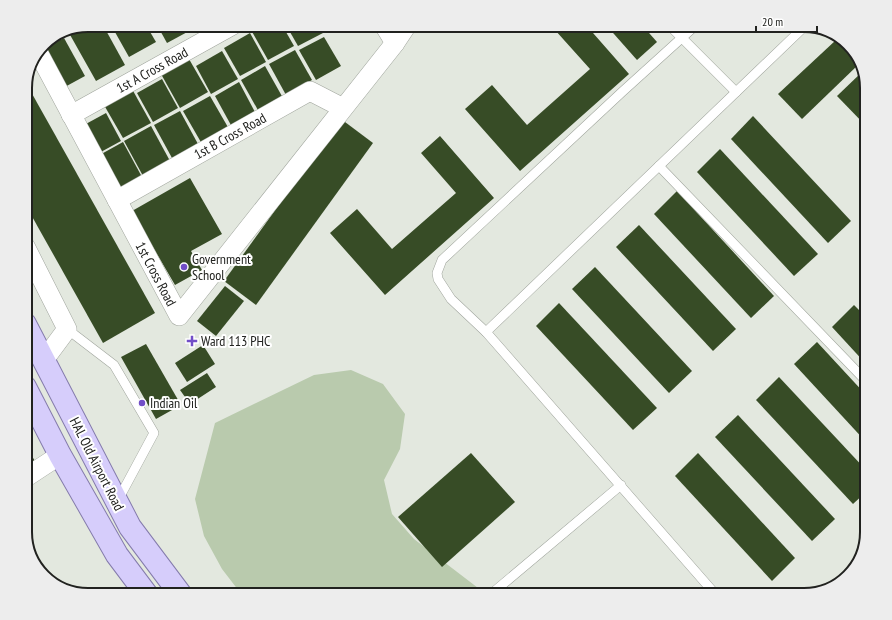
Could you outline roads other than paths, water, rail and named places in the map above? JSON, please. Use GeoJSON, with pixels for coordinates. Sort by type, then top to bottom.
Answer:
{"type":"FeatureCollection","features":[{"type":"Feature","properties":{"kind":"main road","name":"HAL Old Airport Road"},"geometry":{"type":"LineString","coordinates":[[32,337],[130,527],[176,588]]}},
{"type":"Feature","properties":{"kind":"main road","name":"HAL Old Airport Road"},"geometry":{"type":"LineString","coordinates":[[32,401],[60,455],[117,555],[141,588]]}},
{"type":"Feature","properties":{"kind":"street","name":"1st A Cross Road"},"geometry":{"type":"LineString","coordinates":[[71,115],[220,32]]}},
{"type":"Feature","properties":{"kind":"street"},"geometry":{"type":"LineString","coordinates":[[388,32],[394,43]]}},
{"type":"Feature","properties":{"kind":"street","name":"1st Cross Road"},"geometry":{"type":"LineString","coordinates":[[41,57],[179,316],[402,32]]}},
{"type":"Feature","properties":{"kind":"street","name":"1st B Cross Road"},"geometry":{"type":"LineString","coordinates":[[117,200],[310,91],[343,108]]}},
{"type":"Feature","properties":{"kind":"street"},"geometry":{"type":"LineString","coordinates":[[32,260],[67,329],[44,360]]}},
{"type":"Feature","properties":{"kind":"street"},"geometry":{"type":"LineString","coordinates":[[32,473],[60,455]]}},
{"type":"Feature","properties":{"kind":"lane"},"geometry":{"type":"LineString","coordinates":[[676,32],[736,92]]}},
{"type":"Feature","properties":{"kind":"lane"},"geometry":{"type":"LineString","coordinates":[[688,32],[442,260],[437,273],[438,279],[451,299],[486,332],[710,588]]}},
{"type":"Feature","properties":{"kind":"lane"},"geometry":{"type":"LineString","coordinates":[[486,332],[799,32]]}},
{"type":"Feature","properties":{"kind":"lane"},"geometry":{"type":"LineString","coordinates":[[659,166],[860,375]]}},
{"type":"Feature","properties":{"kind":"lane"},"geometry":{"type":"LineString","coordinates":[[67,329],[114,364],[154,433],[117,502]]}},
{"type":"Feature","properties":{"kind":"lane"},"geometry":{"type":"LineString","coordinates":[[498,588],[620,485]]}},
{"type":"Feature","properties":{"kind":"place","name":"Government School"},"geometry":{"type":"Point","coordinates":[184,267]}},
{"type":"Feature","properties":{"kind":"place","name":"Ward 113 PHC"},"geometry":{"type":"Point","coordinates":[192,341]}},
{"type":"Feature","properties":{"kind":"place","name":"Indian Oil"},"geometry":{"type":"Point","coordinates":[142,403]}}]}
